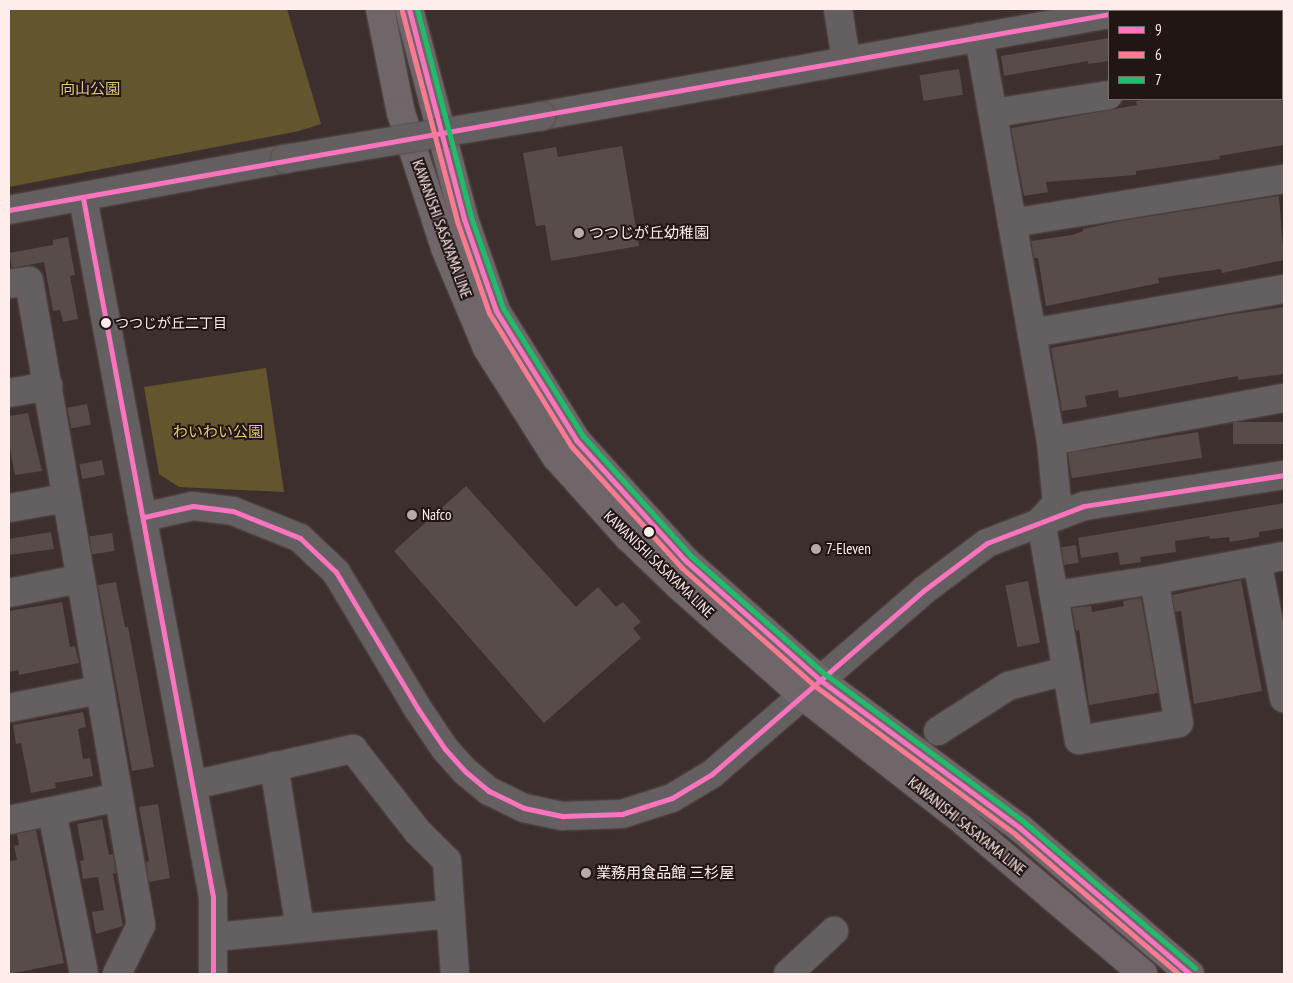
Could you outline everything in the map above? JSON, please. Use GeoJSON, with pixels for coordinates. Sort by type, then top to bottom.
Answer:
{"type":"FeatureCollection","features":[{"type":"Feature","properties":{"kind":"main road","name":"KAWANISHI SASAYAMA LINE"},"geometry":{"type":"LineString","coordinates":[[380,9],[401,113],[445,248],[487,348],[556,457],[628,537],[811,688],[879,739],[1020,828],[1190,974]]}},
{"type":"Feature","properties":{"kind":"main road","name":"KAWANISHI SASAYAMA LINE"},"geometry":{"type":"LineString","coordinates":[[409,9],[464,219],[496,311],[577,440],[686,561],[811,688]]}},
{"type":"Feature","properties":{"kind":"main road","name":"KAWANISHI SASAYAMA LINE"},"geometry":{"type":"LineString","coordinates":[[879,739],[957,816],[1143,974]]}},
{"type":"Feature","properties":{"kind":"street"},"geometry":{"type":"LineString","coordinates":[[838,9],[846,60]]}},
{"type":"Feature","properties":{"kind":"street"},"geometry":{"type":"LineString","coordinates":[[9,210],[83,198],[285,159],[541,116],[1108,14]]}},
{"type":"Feature","properties":{"kind":"street"},"geometry":{"type":"LineString","coordinates":[[979,37],[1052,441],[1057,503],[1041,521]]}},
{"type":"Feature","properties":{"kind":"street"},"geometry":{"type":"LineString","coordinates":[[994,113],[1108,95]]}},
{"type":"Feature","properties":{"kind":"street"},"geometry":{"type":"LineString","coordinates":[[1012,224],[1284,179]]}},
{"type":"Feature","properties":{"kind":"street"},"geometry":{"type":"LineString","coordinates":[[83,198],[144,517],[213,897],[215,937],[213,974]]}},
{"type":"Feature","properties":{"kind":"street"},"geometry":{"type":"LineString","coordinates":[[9,284],[29,281],[98,690],[141,925],[117,974]]}},
{"type":"Feature","properties":{"kind":"street"},"geometry":{"type":"LineString","coordinates":[[1032,332],[1284,289]]}},
{"type":"Feature","properties":{"kind":"street"},"geometry":{"type":"LineString","coordinates":[[9,393],[48,386]]}},
{"type":"Feature","properties":{"kind":"street"},"geometry":{"type":"LineString","coordinates":[[1052,441],[1284,398]]}},
{"type":"Feature","properties":{"kind":"street"},"geometry":{"type":"LineString","coordinates":[[144,517],[193,506],[225,510],[264,521],[300,538],[336,572],[445,749],[489,791],[524,808],[564,816],[622,814],[672,798],[712,774],[923,591],[987,543],[1084,506],[1284,475]]}},
{"type":"Feature","properties":{"kind":"street"},"geometry":{"type":"LineString","coordinates":[[9,508],[66,498]]}},
{"type":"Feature","properties":{"kind":"street"},"geometry":{"type":"LineString","coordinates":[[1041,521],[1056,595],[1066,671],[1079,740],[1179,723],[1154,580]]}},
{"type":"Feature","properties":{"kind":"street"},"geometry":{"type":"LineString","coordinates":[[1056,595],[1154,580],[1284,556]]}},
{"type":"Feature","properties":{"kind":"street"},"geometry":{"type":"LineString","coordinates":[[1257,561],[1284,698]]}},
{"type":"Feature","properties":{"kind":"street"},"geometry":{"type":"LineString","coordinates":[[9,593],[79,579]]}},
{"type":"Feature","properties":{"kind":"street"},"geometry":{"type":"LineString","coordinates":[[938,731],[1008,686],[1066,671]]}},
{"type":"Feature","properties":{"kind":"street"},"geometry":{"type":"LineString","coordinates":[[9,708],[98,690]]}},
{"type":"Feature","properties":{"kind":"street"},"geometry":{"type":"LineString","coordinates":[[193,785],[353,749],[417,831],[446,861],[455,974]]}},
{"type":"Feature","properties":{"kind":"street"},"geometry":{"type":"LineString","coordinates":[[274,766],[300,928]]}},
{"type":"Feature","properties":{"kind":"street"},"geometry":{"type":"LineString","coordinates":[[9,820],[119,798]]}},
{"type":"Feature","properties":{"kind":"street"},"geometry":{"type":"LineString","coordinates":[[52,812],[84,974]]}},
{"type":"Feature","properties":{"kind":"street"},"geometry":{"type":"LineString","coordinates":[[215,937],[451,914]]}},
{"type":"Feature","properties":{"kind":"street"},"geometry":{"type":"LineString","coordinates":[[788,974],[834,931]]}},
{"type":"Feature","properties":{"kind":"green space","name":"向山公園"},"geometry":{"type":"Polygon","coordinates":[[[9,9],[287,9],[321,124],[299,131],[9,187],[9,9]]]}},
{"type":"Feature","properties":{"kind":"green space","name":"わいわい公園"},"geometry":{"type":"Polygon","coordinates":[[[266,368],[284,492],[179,487],[159,474],[144,387],[266,368]]]}},
{"type":"Feature","properties":{"kind":"building"},"geometry":{"type":"Polygon","coordinates":[[[1108,38],[1108,61],[1088,64],[1088,61],[1004,76],[1001,56],[1108,38]]]}},
{"type":"Feature","properties":{"kind":"building"},"geometry":{"type":"Polygon","coordinates":[[[959,69],[963,95],[924,101],[919,75],[959,69]]]}},
{"type":"Feature","properties":{"kind":"building"},"geometry":{"type":"Polygon","coordinates":[[[1284,99],[1284,145],[1219,156],[1220,159],[1136,171],[1136,175],[1046,182],[1048,192],[1024,196],[1011,128],[1137,105],[1136,101],[1284,99]]]}},
{"type":"Feature","properties":{"kind":"building"},"geometry":{"type":"Polygon","coordinates":[[[622,146],[639,246],[551,261],[545,225],[536,226],[523,153],[556,147],[558,157],[622,146]]]}},
{"type":"Feature","properties":{"kind":"building"},"geometry":{"type":"Polygon","coordinates":[[[1279,196],[1284,260],[1222,273],[1221,269],[1158,278],[1159,283],[1046,306],[1038,258],[1034,258],[1031,241],[1072,235],[1083,231],[1083,229],[1120,221],[1279,196]]]}},
{"type":"Feature","properties":{"kind":"building"},"geometry":{"type":"Polygon","coordinates":[[[68,237],[75,275],[70,276],[78,319],[63,322],[60,310],[53,311],[44,262],[12,268],[9,253],[53,245],[53,240],[68,237]]]}},
{"type":"Feature","properties":{"kind":"building"},"geometry":{"type":"Polygon","coordinates":[[[1284,307],[1284,374],[1238,380],[1238,376],[1119,398],[1118,390],[1085,396],[1087,407],[1062,411],[1051,348],[1234,314],[1284,307]]]}},
{"type":"Feature","properties":{"kind":"building"},"geometry":{"type":"Polygon","coordinates":[[[87,404],[91,425],[71,428],[67,408],[87,404]]]}},
{"type":"Feature","properties":{"kind":"building"},"geometry":{"type":"Polygon","coordinates":[[[28,413],[42,471],[15,475],[9,443],[9,416],[28,413]]]}},
{"type":"Feature","properties":{"kind":"building"},"geometry":{"type":"Polygon","coordinates":[[[1233,422],[1284,422],[1284,444],[1233,444],[1233,422]]]}},
{"type":"Feature","properties":{"kind":"building"},"geometry":{"type":"Polygon","coordinates":[[[1198,432],[1202,458],[1072,478],[1068,453],[1198,432]]]}},
{"type":"Feature","properties":{"kind":"building"},"geometry":{"type":"Polygon","coordinates":[[[102,460],[105,475],[82,479],[79,464],[102,460]]]}},
{"type":"Feature","properties":{"kind":"building"},"geometry":{"type":"Polygon","coordinates":[[[466,486],[576,607],[598,587],[616,607],[623,602],[641,622],[633,628],[641,638],[544,723],[394,551],[466,486]]]}},
{"type":"Feature","properties":{"kind":"building"},"geometry":{"type":"Polygon","coordinates":[[[1284,503],[1284,528],[1259,532],[1259,537],[1230,542],[1229,537],[1210,539],[1209,536],[1175,541],[1176,552],[1140,557],[1141,562],[1120,565],[1118,552],[1081,558],[1078,538],[1284,503]]]}},
{"type":"Feature","properties":{"kind":"building"},"geometry":{"type":"Polygon","coordinates":[[[51,532],[54,549],[9,555],[9,539],[51,532]]]}},
{"type":"Feature","properties":{"kind":"building"},"geometry":{"type":"Polygon","coordinates":[[[112,533],[115,551],[92,554],[89,537],[112,533]]]}},
{"type":"Feature","properties":{"kind":"building"},"geometry":{"type":"Polygon","coordinates":[[[1076,545],[1079,563],[1064,565],[1061,547],[1076,545]]]}},
{"type":"Feature","properties":{"kind":"building"},"geometry":{"type":"Polygon","coordinates":[[[1241,580],[1262,691],[1194,704],[1181,611],[1175,612],[1172,595],[1241,580]]]}},
{"type":"Feature","properties":{"kind":"building"},"geometry":{"type":"Polygon","coordinates":[[[1028,581],[1040,643],[1017,647],[1005,585],[1028,581]]]}},
{"type":"Feature","properties":{"kind":"building"},"geometry":{"type":"Polygon","coordinates":[[[116,582],[125,627],[128,627],[154,767],[132,771],[98,585],[116,582]]]}},
{"type":"Feature","properties":{"kind":"building"},"geometry":{"type":"Polygon","coordinates":[[[1141,598],[1158,693],[1089,705],[1079,630],[1076,631],[1072,608],[1091,606],[1092,612],[1124,606],[1123,601],[1141,598]]]}},
{"type":"Feature","properties":{"kind":"building"},"geometry":{"type":"Polygon","coordinates":[[[62,602],[70,647],[75,646],[79,663],[19,675],[18,670],[9,672],[9,611],[62,602]]]}},
{"type":"Feature","properties":{"kind":"building"},"geometry":{"type":"Polygon","coordinates":[[[83,712],[86,727],[78,729],[83,759],[90,758],[93,776],[55,783],[56,788],[31,793],[21,743],[16,744],[13,725],[83,712]]]}},
{"type":"Feature","properties":{"kind":"building"},"geometry":{"type":"Polygon","coordinates":[[[158,804],[170,878],[149,882],[146,862],[149,861],[139,807],[158,804]]]}},
{"type":"Feature","properties":{"kind":"building"},"geometry":{"type":"Polygon","coordinates":[[[102,819],[109,855],[113,854],[116,873],[113,874],[123,926],[96,934],[92,912],[104,910],[98,877],[83,879],[80,861],[84,860],[77,824],[102,819]]]}},
{"type":"Feature","properties":{"kind":"building"},"geometry":{"type":"Polygon","coordinates":[[[36,830],[64,963],[9,974],[9,861],[17,860],[14,846],[19,845],[17,834],[36,830]]]}},
{"type":"Feature","properties":{"kind":"transit line","name":"9"},"geometry":{"type":"LineString","coordinates":[[409,9],[464,219],[496,311],[577,441],[686,561],[820,680],[1020,828],[1190,974]]}},
{"type":"Feature","properties":{"kind":"transit line","name":"7"},"geometry":{"type":"LineString","coordinates":[[417,9],[471,217],[503,308],[583,436],[691,556],[825,674],[1024,822],[1195,968]]}},
{"type":"Feature","properties":{"kind":"transit line","name":"6"},"geometry":{"type":"LineString","coordinates":[[402,11],[457,221],[489,313],[571,446],[681,567],[815,686],[1015,834],[1179,974]]}},
{"type":"Feature","properties":{"kind":"transit line","name":"9"},"geometry":{"type":"LineString","coordinates":[[9,210],[1108,14]]}},
{"type":"Feature","properties":{"kind":"transit line","name":"9"},"geometry":{"type":"LineString","coordinates":[[83,198],[213,897],[213,974]]}},
{"type":"Feature","properties":{"kind":"transit line","name":"9"},"geometry":{"type":"LineString","coordinates":[[144,517],[193,506],[233,511],[300,538],[336,572],[418,709],[445,749],[466,772],[489,791],[524,808],[563,816],[622,814],[672,798],[712,774],[923,591],[987,543],[1084,506],[1284,475]]}},
{"type":"Feature","properties":{"kind":"place","name":"つつじが丘幼稚園"},"geometry":{"type":"Point","coordinates":[579,233]}},
{"type":"Feature","properties":{"kind":"place","name":"つつじが丘二丁目"},"geometry":{"type":"Point","coordinates":[106,323]}},
{"type":"Feature","properties":{"kind":"place","name":"Nafco"},"geometry":{"type":"Point","coordinates":[412,515]}},
{"type":"Feature","properties":{"kind":"place","name":"7-Eleven"},"geometry":{"type":"Point","coordinates":[816,549]}},
{"type":"Feature","properties":{"kind":"place","name":"業務用食品館 三杉屋"},"geometry":{"type":"Point","coordinates":[586,873]}}]}
